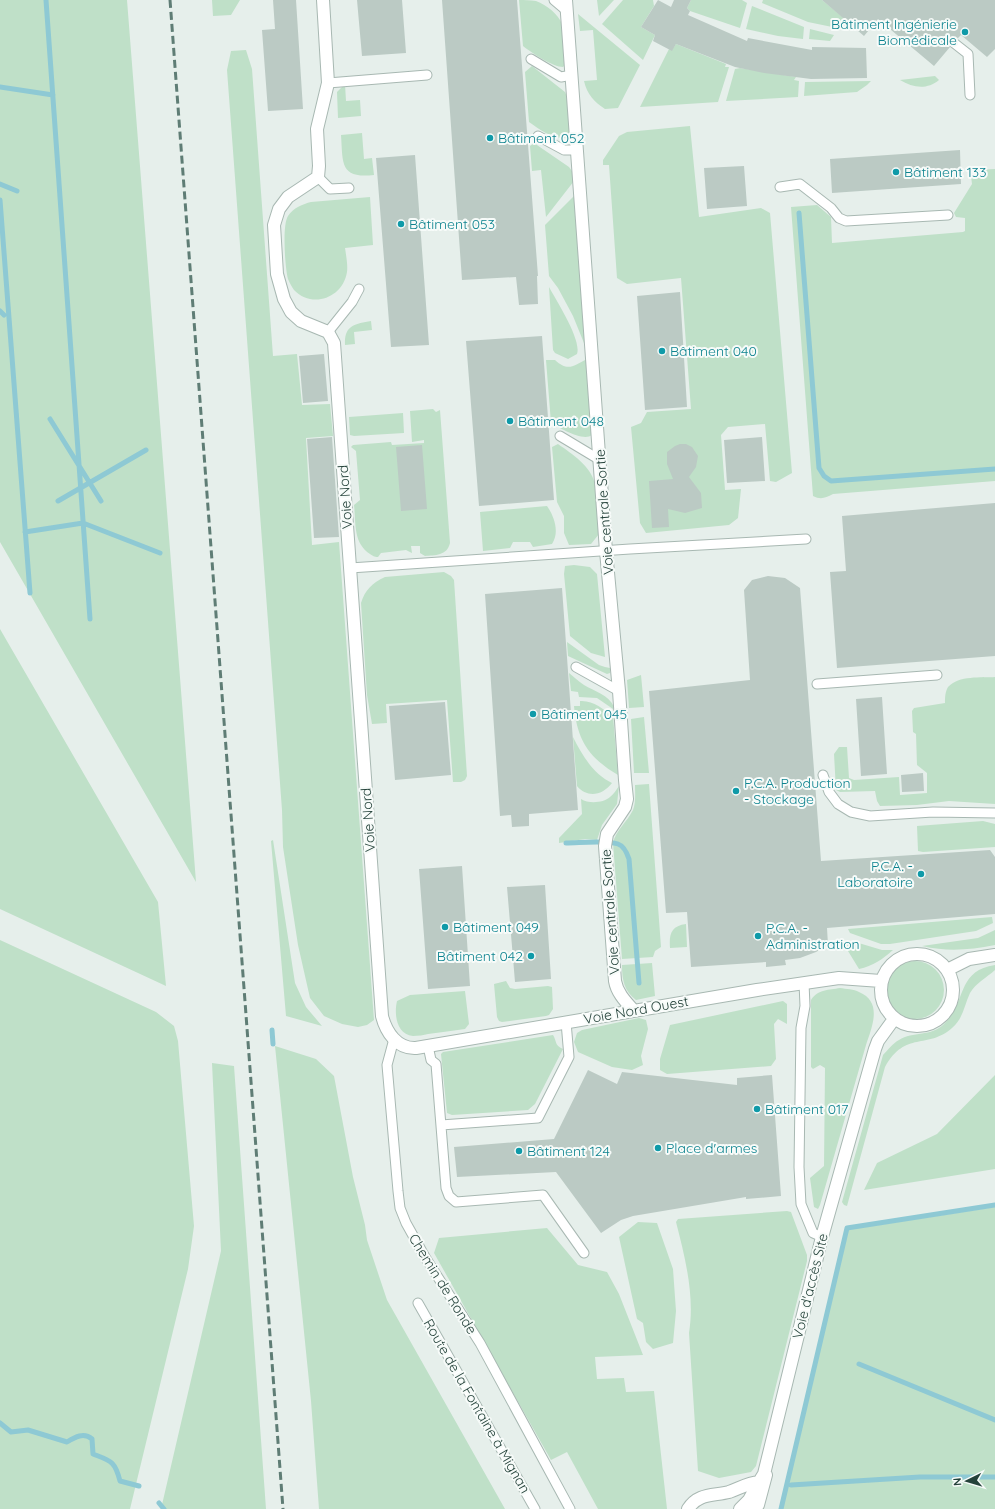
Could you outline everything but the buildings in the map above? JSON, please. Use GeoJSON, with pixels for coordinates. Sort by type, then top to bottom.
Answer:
{"type":"FeatureCollection","features":[{"type":"Feature","properties":{"kind":"street"},"geometry":{"type":"LineString","coordinates":[[323,0],[328,83],[317,129],[318,177],[288,197],[279,209],[274,225],[274,240],[278,280],[284,300],[291,312],[301,321],[328,332]]}},
{"type":"Feature","properties":{"kind":"street","name":"Voie centrale Sortie"},"geometry":{"type":"LineString","coordinates":[[566,5],[606,551],[620,691],[625,780],[628,799],[625,807],[607,834],[606,843],[615,981],[616,988],[634,1011]]}},
{"type":"Feature","properties":{"kind":"street","name":"Voie Nord"},"geometry":{"type":"LineString","coordinates":[[328,332],[334,343],[336,358],[382,1016],[387,1030],[394,1039]]}},
{"type":"Feature","properties":{"kind":"street"},"geometry":{"type":"LineString","coordinates":[[917,953],[929,955],[939,961],[947,970],[953,988],[952,997],[950,1006],[945,1014],[938,1020],[921,1026],[911,1026],[902,1024],[894,1019],[887,1011],[882,1001],[880,981],[886,969],[895,960],[906,955],[917,953]]}},
{"type":"Feature","properties":{"kind":"street"},"geometry":{"type":"LineString","coordinates":[[947,970],[969,959],[995,955]]}},
{"type":"Feature","properties":{"kind":"street","name":"Voie Nord Ouest"},"geometry":{"type":"LineString","coordinates":[[394,1039],[410,1048],[428,1046],[804,983],[839,978],[880,981]]}},
{"type":"Feature","properties":{"kind":"street","name":"Voie d'accès Site"},"geometry":{"type":"LineString","coordinates":[[740,1509],[749,1500],[764,1474],[822,1237],[875,1049],[878,1041],[894,1019]]}},
{"type":"Feature","properties":{"kind":"street"},"geometry":{"type":"LineString","coordinates":[[754,1509],[758,1505],[765,1482],[768,1461]]}},
{"type":"Feature","properties":{"kind":"street"},"geometry":{"type":"LineString","coordinates":[[688,1509],[691,1504],[704,1496],[727,1492],[751,1483],[759,1482]]}},
{"type":"Feature","properties":{"kind":"lane"},"geometry":{"type":"LineString","coordinates":[[554,0],[566,5]]}},
{"type":"Feature","properties":{"kind":"lane"},"geometry":{"type":"LineString","coordinates":[[954,43],[968,54],[970,95]]}},
{"type":"Feature","properties":{"kind":"lane"},"geometry":{"type":"LineString","coordinates":[[531,59],[561,77],[572,75]]}},
{"type":"Feature","properties":{"kind":"lane"},"geometry":{"type":"LineString","coordinates":[[328,83],[427,75]]}},
{"type":"Feature","properties":{"kind":"lane"},"geometry":{"type":"LineString","coordinates":[[538,136],[564,150],[577,150]]}},
{"type":"Feature","properties":{"kind":"lane"},"geometry":{"type":"LineString","coordinates":[[318,177],[330,189],[349,188]]}},
{"type":"Feature","properties":{"kind":"lane"},"geometry":{"type":"LineString","coordinates":[[780,187],[800,184],[831,208],[839,218],[846,221],[948,215]]}},
{"type":"Feature","properties":{"kind":"lane"},"geometry":{"type":"LineString","coordinates":[[328,332],[352,302],[359,289]]}},
{"type":"Feature","properties":{"kind":"lane"},"geometry":{"type":"LineString","coordinates":[[560,436],[600,460]]}},
{"type":"Feature","properties":{"kind":"lane"},"geometry":{"type":"LineString","coordinates":[[350,568],[606,551],[806,540]]}},
{"type":"Feature","properties":{"kind":"lane"},"geometry":{"type":"LineString","coordinates":[[576,667],[620,691]]}},
{"type":"Feature","properties":{"kind":"lane"},"geometry":{"type":"LineString","coordinates":[[817,684],[937,675]]}},
{"type":"Feature","properties":{"kind":"lane"},"geometry":{"type":"LineString","coordinates":[[823,775],[829,792],[838,804],[850,812],[870,816],[933,812],[995,813]]}},
{"type":"Feature","properties":{"kind":"lane"},"geometry":{"type":"LineString","coordinates":[[804,983],[805,1006],[801,1028],[800,1188],[802,1204],[813,1234],[822,1237]]}},
{"type":"Feature","properties":{"kind":"lane"},"geometry":{"type":"LineString","coordinates":[[441,1125],[538,1118],[569,1057],[566,1022]]}},
{"type":"Feature","properties":{"kind":"lane","name":"Chemin de Ronde"},"geometry":{"type":"LineString","coordinates":[[394,1039],[386,1065],[398,1191],[403,1216],[425,1256],[480,1343],[570,1509]]}},
{"type":"Feature","properties":{"kind":"lane"},"geometry":{"type":"LineString","coordinates":[[428,1046],[431,1060],[436,1064],[446,1188],[449,1196],[456,1202],[542,1195],[584,1253]]}},
{"type":"Feature","properties":{"kind":"lane","name":"Route de la Fontaine à Mignan"},"geometry":{"type":"LineString","coordinates":[[418,1303],[536,1509]]}},
{"type":"Feature","properties":{"kind":"green space"},"geometry":{"type":"Polygon","coordinates":[[[0,0],[127,0],[196,882],[0,542],[0,0]]]}},
{"type":"Feature","properties":{"kind":"green space"},"geometry":{"type":"Polygon","coordinates":[[[212,0],[240,0],[231,15],[213,16],[212,0]]]}},
{"type":"Feature","properties":{"kind":"green space"},"geometry":{"type":"Polygon","coordinates":[[[519,0],[536,1],[552,10],[560,20],[562,24],[565,65],[563,67],[548,62],[523,46],[519,0]]]}},
{"type":"Feature","properties":{"kind":"green space"},"geometry":{"type":"Polygon","coordinates":[[[597,0],[614,0],[599,16],[597,0]]]}},
{"type":"Feature","properties":{"kind":"green space"},"geometry":{"type":"Polygon","coordinates":[[[623,0],[653,0],[654,6],[641,27],[655,35],[643,60],[602,24],[623,0]]]}},
{"type":"Feature","properties":{"kind":"green space"},"geometry":{"type":"Polygon","coordinates":[[[691,0],[742,0],[747,3],[740,28],[690,11],[687,8],[691,0]]]}},
{"type":"Feature","properties":{"kind":"green space"},"geometry":{"type":"Polygon","coordinates":[[[763,0],[822,0],[846,20],[837,28],[808,22],[762,3],[763,0]]]}},
{"type":"Feature","properties":{"kind":"green space"},"geometry":{"type":"Polygon","coordinates":[[[752,6],[804,27],[803,39],[778,36],[746,29],[752,6]]]}},
{"type":"Feature","properties":{"kind":"green space"},"geometry":{"type":"Polygon","coordinates":[[[578,14],[640,65],[618,108],[605,109],[594,100],[587,90],[584,81],[597,80],[593,30],[580,31],[578,14]]]}},
{"type":"Feature","properties":{"kind":"green space"},"geometry":{"type":"Polygon","coordinates":[[[810,29],[834,35],[830,41],[809,39],[810,29]]]}},
{"type":"Feature","properties":{"kind":"green space"},"geometry":{"type":"Polygon","coordinates":[[[676,44],[726,64],[725,67],[729,67],[718,102],[640,107],[669,49],[672,50],[676,44]]]}},
{"type":"Feature","properties":{"kind":"green space"},"geometry":{"type":"Polygon","coordinates":[[[246,50],[252,69],[273,356],[297,354],[302,405],[330,404],[333,436],[306,438],[312,545],[339,542],[374,1020],[367,1025],[358,1027],[342,1024],[324,1016],[310,998],[298,945],[283,847],[282,810],[227,70],[231,51],[246,50]]]}},
{"type":"Feature","properties":{"kind":"green space"},"geometry":{"type":"Polygon","coordinates":[[[532,66],[565,92],[568,99],[570,136],[567,138],[557,137],[542,131],[529,122],[525,72],[532,66]]]}},
{"type":"Feature","properties":{"kind":"green space"},"geometry":{"type":"Polygon","coordinates":[[[740,68],[796,77],[794,80],[799,81],[798,97],[726,101],[735,69],[740,68]]]}},
{"type":"Feature","properties":{"kind":"green space"},"geometry":{"type":"Polygon","coordinates":[[[935,76],[939,80],[925,87],[910,85],[900,80],[935,76]]]}},
{"type":"Feature","properties":{"kind":"green space"},"geometry":{"type":"Polygon","coordinates":[[[871,81],[857,92],[804,96],[805,82],[871,81]]]}},
{"type":"Feature","properties":{"kind":"green space"},"geometry":{"type":"Polygon","coordinates":[[[345,84],[346,101],[360,100],[361,116],[338,118],[337,92],[345,84]]]}},
{"type":"Feature","properties":{"kind":"green space"},"geometry":{"type":"Polygon","coordinates":[[[690,126],[699,217],[761,208],[770,213],[792,473],[776,482],[770,481],[765,424],[728,427],[721,435],[725,490],[741,489],[738,518],[729,525],[646,533],[640,523],[631,427],[641,423],[647,412],[691,409],[681,278],[627,284],[617,278],[609,165],[603,165],[603,160],[619,136],[627,132],[690,126]]]}},
{"type":"Feature","properties":{"kind":"green space"},"geometry":{"type":"Polygon","coordinates":[[[362,133],[364,159],[372,158],[374,175],[363,176],[354,174],[345,167],[343,161],[341,135],[362,133]]]}},
{"type":"Feature","properties":{"kind":"green space"},"geometry":{"type":"Polygon","coordinates":[[[534,143],[569,167],[574,174],[574,181],[546,217],[541,170],[532,171],[530,146],[534,143]]]}},
{"type":"Feature","properties":{"kind":"green space"},"geometry":{"type":"Polygon","coordinates":[[[995,169],[995,481],[833,494],[823,498],[813,496],[791,207],[817,205],[831,217],[832,243],[963,232],[965,231],[965,218],[956,217],[954,213],[972,184],[971,176],[977,175],[976,170],[995,169]]]}},
{"type":"Feature","properties":{"kind":"green space"},"geometry":{"type":"Polygon","coordinates":[[[575,195],[586,348],[573,316],[558,288],[549,276],[545,225],[575,195]]]}},
{"type":"Feature","properties":{"kind":"green space"},"geometry":{"type":"Polygon","coordinates":[[[370,197],[373,245],[345,248],[347,272],[340,288],[333,294],[318,300],[301,296],[293,289],[288,280],[287,274],[285,257],[285,228],[288,216],[298,207],[311,202],[370,197]]]}},
{"type":"Feature","properties":{"kind":"green space"},"geometry":{"type":"Polygon","coordinates":[[[549,287],[568,320],[576,339],[578,348],[577,354],[568,359],[555,353],[553,350],[549,287]]]}},
{"type":"Feature","properties":{"kind":"green space"},"geometry":{"type":"Polygon","coordinates":[[[371,321],[372,330],[354,332],[355,344],[345,345],[346,333],[349,329],[360,323],[371,321]]]}},
{"type":"Feature","properties":{"kind":"green space"},"geometry":{"type":"Polygon","coordinates":[[[587,359],[592,435],[583,437],[572,434],[551,423],[546,360],[555,360],[564,366],[571,367],[587,359]]]}},
{"type":"Feature","properties":{"kind":"green space"},"geometry":{"type":"Polygon","coordinates":[[[433,409],[436,412],[440,410],[450,543],[446,550],[440,554],[425,556],[420,553],[420,546],[411,546],[412,553],[406,550],[381,553],[378,557],[374,556],[370,554],[361,544],[356,532],[354,505],[360,500],[356,451],[351,447],[353,445],[391,442],[392,445],[424,443],[424,440],[412,442],[410,411],[433,409]]]}},
{"type":"Feature","properties":{"kind":"green space"},"geometry":{"type":"Polygon","coordinates":[[[403,413],[404,433],[350,435],[349,417],[403,413]]]}},
{"type":"Feature","properties":{"kind":"green space"},"geometry":{"type":"Polygon","coordinates":[[[558,444],[575,456],[585,466],[590,472],[595,484],[598,502],[599,534],[591,544],[569,545],[564,533],[564,516],[557,502],[552,447],[558,444]]]}},
{"type":"Feature","properties":{"kind":"green space"},"geometry":{"type":"Polygon","coordinates":[[[547,506],[552,514],[556,529],[556,534],[552,544],[533,547],[530,542],[513,542],[510,548],[483,551],[480,512],[547,506]]]}},
{"type":"Feature","properties":{"kind":"green space"},"geometry":{"type":"Polygon","coordinates":[[[574,565],[590,567],[597,574],[605,657],[591,653],[570,636],[564,574],[565,566],[574,565]]]}},
{"type":"Feature","properties":{"kind":"green space"},"geometry":{"type":"Polygon","coordinates":[[[444,572],[451,576],[454,580],[467,776],[465,780],[461,782],[453,782],[447,700],[386,704],[387,723],[372,724],[367,695],[361,603],[365,594],[373,584],[385,577],[444,572]]]}},
{"type":"Feature","properties":{"kind":"green space"},"geometry":{"type":"Polygon","coordinates":[[[0,629],[158,902],[166,986],[0,909],[0,629]]]}},
{"type":"Feature","properties":{"kind":"green space"},"geometry":{"type":"Polygon","coordinates":[[[567,642],[599,665],[610,668],[610,673],[607,674],[568,656],[567,642]]]}},
{"type":"Feature","properties":{"kind":"green space"},"geometry":{"type":"Polygon","coordinates":[[[569,673],[584,685],[609,699],[614,707],[613,709],[597,698],[579,697],[578,692],[571,691],[569,673]]]}},
{"type":"Feature","properties":{"kind":"green space"},"geometry":{"type":"Polygon","coordinates":[[[641,675],[644,707],[629,708],[627,680],[641,675]]]}},
{"type":"Feature","properties":{"kind":"green space"},"geometry":{"type":"Polygon","coordinates":[[[995,677],[995,804],[949,801],[917,805],[880,806],[877,801],[875,791],[840,792],[836,790],[834,754],[839,747],[847,747],[849,778],[854,780],[899,777],[900,795],[927,793],[927,773],[917,765],[916,734],[913,732],[912,711],[914,708],[945,703],[948,687],[953,683],[970,678],[995,677]]]}},
{"type":"Feature","properties":{"kind":"green space"},"geometry":{"type":"Polygon","coordinates":[[[580,701],[594,703],[613,716],[618,775],[599,762],[586,747],[578,729],[574,706],[580,706],[580,701]]]}},
{"type":"Feature","properties":{"kind":"green space"},"geometry":{"type":"Polygon","coordinates":[[[644,717],[649,773],[634,773],[631,719],[644,717]]]}},
{"type":"Feature","properties":{"kind":"green space"},"geometry":{"type":"Polygon","coordinates":[[[573,737],[584,757],[599,775],[612,783],[604,791],[590,794],[581,790],[577,786],[573,737]]]}},
{"type":"Feature","properties":{"kind":"green space"},"geometry":{"type":"Polygon","coordinates":[[[649,784],[661,947],[655,951],[653,957],[622,959],[613,843],[614,838],[633,810],[635,801],[635,785],[649,784]]]}},
{"type":"Feature","properties":{"kind":"green space"},"geometry":{"type":"Polygon","coordinates":[[[619,786],[617,804],[602,825],[597,840],[585,839],[559,843],[559,838],[582,814],[581,799],[592,802],[604,801],[614,793],[619,786]]]}},
{"type":"Feature","properties":{"kind":"green space"},"geometry":{"type":"Polygon","coordinates":[[[983,821],[995,824],[995,847],[923,852],[918,851],[917,826],[983,821]]]}},
{"type":"Feature","properties":{"kind":"green space"},"geometry":{"type":"Polygon","coordinates":[[[273,840],[295,983],[306,1007],[322,1026],[286,1016],[271,841],[273,840]]]}},
{"type":"Feature","properties":{"kind":"green space"},"geometry":{"type":"Polygon","coordinates":[[[992,917],[993,923],[976,931],[890,944],[881,944],[850,933],[848,929],[992,917]]]}},
{"type":"Feature","properties":{"kind":"green space"},"geometry":{"type":"Polygon","coordinates":[[[686,924],[687,947],[670,948],[670,939],[674,929],[686,924]]]}},
{"type":"Feature","properties":{"kind":"green space"},"geometry":{"type":"Polygon","coordinates":[[[995,930],[995,945],[958,950],[922,946],[978,938],[995,930]]]}},
{"type":"Feature","properties":{"kind":"green space"},"geometry":{"type":"Polygon","coordinates":[[[0,940],[156,1012],[174,1026],[178,1041],[194,1226],[188,1269],[130,1509],[0,1509],[0,940]]]}},
{"type":"Feature","properties":{"kind":"green space"},"geometry":{"type":"Polygon","coordinates":[[[852,941],[882,950],[893,950],[878,962],[859,969],[848,951],[847,943],[852,941]]]}},
{"type":"Feature","properties":{"kind":"green space"},"geometry":{"type":"Polygon","coordinates":[[[909,961],[921,961],[936,969],[944,984],[944,996],[936,1011],[921,1019],[909,1019],[894,1011],[886,996],[886,984],[894,969],[909,961]]]}},
{"type":"Feature","properties":{"kind":"green space"},"geometry":{"type":"Polygon","coordinates":[[[652,963],[655,996],[636,1000],[632,997],[624,985],[622,965],[652,963]]]}},
{"type":"Feature","properties":{"kind":"green space"},"geometry":{"type":"Polygon","coordinates":[[[995,965],[995,970],[972,989],[959,1021],[952,1028],[934,1038],[909,1044],[901,1048],[885,1067],[847,1206],[844,1205],[842,1202],[883,1055],[904,1037],[933,1031],[944,1024],[951,1015],[968,981],[974,974],[983,968],[995,965]]]}},
{"type":"Feature","properties":{"kind":"green space"},"geometry":{"type":"Polygon","coordinates":[[[506,981],[510,988],[515,989],[548,986],[552,987],[553,1009],[549,1015],[502,1022],[499,1021],[497,1017],[494,984],[506,981]]]}},
{"type":"Feature","properties":{"kind":"green space"},"geometry":{"type":"Polygon","coordinates":[[[840,988],[855,990],[866,996],[871,1002],[874,1016],[871,1031],[818,1209],[814,1207],[810,1178],[824,1166],[825,1068],[820,1065],[813,1069],[811,1067],[811,1000],[820,992],[840,988]]]}},
{"type":"Feature","properties":{"kind":"green space"},"geometry":{"type":"Polygon","coordinates":[[[465,991],[469,1024],[465,1029],[413,1036],[403,1032],[396,1017],[397,1001],[410,995],[465,991]]]}},
{"type":"Feature","properties":{"kind":"green space"},"geometry":{"type":"Polygon","coordinates":[[[783,1001],[787,1004],[787,1024],[778,1019],[774,1024],[776,1059],[771,1066],[667,1074],[660,1070],[660,1059],[670,1025],[783,1001]]]}},
{"type":"Feature","properties":{"kind":"green space"},"geometry":{"type":"Polygon","coordinates":[[[639,1018],[646,1020],[648,1029],[641,1056],[643,1065],[632,1070],[612,1067],[578,1052],[574,1042],[577,1033],[582,1030],[639,1018]]]}},
{"type":"Feature","properties":{"kind":"green space"},"geometry":{"type":"Polygon","coordinates":[[[553,1035],[557,1044],[563,1049],[535,1104],[528,1110],[452,1115],[447,1113],[441,1054],[443,1052],[553,1035]]]}},
{"type":"Feature","properties":{"kind":"green space"},"geometry":{"type":"Polygon","coordinates":[[[275,1046],[316,1059],[334,1076],[353,1177],[365,1225],[367,1240],[387,1300],[505,1509],[319,1509],[311,1401],[275,1046]]]}},
{"type":"Feature","properties":{"kind":"green space"},"geometry":{"type":"Polygon","coordinates":[[[212,1063],[234,1066],[266,1509],[161,1509],[221,1251],[212,1063]]]}},
{"type":"Feature","properties":{"kind":"green space"},"geometry":{"type":"Polygon","coordinates":[[[995,1075],[995,1169],[864,1190],[877,1163],[937,1134],[995,1075]]]}},
{"type":"Feature","properties":{"kind":"green space"},"geometry":{"type":"Polygon","coordinates":[[[995,1207],[995,1509],[779,1509],[846,1230],[995,1207]]]}},
{"type":"Feature","properties":{"kind":"green space"},"geometry":{"type":"Polygon","coordinates":[[[787,1211],[791,1212],[807,1255],[807,1261],[756,1466],[751,1472],[719,1478],[698,1471],[689,1333],[691,1319],[690,1291],[686,1263],[676,1222],[678,1219],[787,1211]]]}},
{"type":"Feature","properties":{"kind":"green space"},"geometry":{"type":"Polygon","coordinates":[[[638,1222],[657,1223],[673,1269],[676,1311],[673,1343],[653,1349],[646,1342],[643,1323],[637,1319],[619,1237],[638,1222]]]}},
{"type":"Feature","properties":{"kind":"green space"},"geometry":{"type":"Polygon","coordinates":[[[547,1228],[578,1265],[607,1272],[619,1294],[643,1355],[595,1357],[597,1379],[624,1378],[626,1392],[654,1391],[667,1509],[598,1509],[567,1452],[551,1460],[434,1253],[439,1238],[547,1228]]]}},
{"type":"Feature","properties":{"kind":"waterway"},"geometry":{"type":"LineString","coordinates":[[46,0],[90,619]]}},
{"type":"Feature","properties":{"kind":"waterway"},"geometry":{"type":"LineString","coordinates":[[0,87],[53,95]]}},
{"type":"Feature","properties":{"kind":"waterway"},"geometry":{"type":"LineString","coordinates":[[0,184],[17,191]]}},
{"type":"Feature","properties":{"kind":"waterway"},"geometry":{"type":"LineString","coordinates":[[0,200],[30,593]]}},
{"type":"Feature","properties":{"kind":"waterway"},"geometry":{"type":"LineString","coordinates":[[799,213],[819,468],[824,476],[831,481],[995,469]]}},
{"type":"Feature","properties":{"kind":"waterway"},"geometry":{"type":"LineString","coordinates":[[0,311],[4,315]]}},
{"type":"Feature","properties":{"kind":"waterway"},"geometry":{"type":"LineString","coordinates":[[50,419],[101,501]]}},
{"type":"Feature","properties":{"kind":"waterway"},"geometry":{"type":"LineString","coordinates":[[58,501],[146,450]]}},
{"type":"Feature","properties":{"kind":"waterway"},"geometry":{"type":"LineString","coordinates":[[25,532],[83,523],[160,553]]}},
{"type":"Feature","properties":{"kind":"waterway"},"geometry":{"type":"LineString","coordinates":[[566,843],[613,843],[624,848],[629,859],[639,983]]}},
{"type":"Feature","properties":{"kind":"waterway"},"geometry":{"type":"LineString","coordinates":[[272,1030],[273,1044]]}},
{"type":"Feature","properties":{"kind":"waterway"},"geometry":{"type":"LineString","coordinates":[[781,1509],[847,1228],[995,1205]]}},
{"type":"Feature","properties":{"kind":"waterway"},"geometry":{"type":"LineString","coordinates":[[859,1364],[995,1420]]}},
{"type":"Feature","properties":{"kind":"waterway"},"geometry":{"type":"LineString","coordinates":[[0,1423],[11,1432],[28,1430],[67,1442],[80,1436],[89,1437],[92,1439],[93,1454],[108,1460],[116,1469],[120,1481],[139,1486]]}},
{"type":"Feature","properties":{"kind":"waterway"},"geometry":{"type":"LineString","coordinates":[[791,1485],[920,1477],[995,1477]]}},
{"type":"Feature","properties":{"kind":"waterway"},"geometry":{"type":"LineString","coordinates":[[159,1503],[164,1509]]}},
{"type":"Feature","properties":{"kind":"railway"},"geometry":{"type":"LineString","coordinates":[[170,0],[283,1509]]}},
{"type":"Feature","properties":{"kind":"place","name":"Bâtiment Ingénierie Biomédicale"},"geometry":{"type":"Point","coordinates":[965,32]}},
{"type":"Feature","properties":{"kind":"place","name":"Bâtiment 052"},"geometry":{"type":"Point","coordinates":[490,138]}},
{"type":"Feature","properties":{"kind":"place","name":"Bâtiment 133"},"geometry":{"type":"Point","coordinates":[896,172]}},
{"type":"Feature","properties":{"kind":"place","name":"Bâtiment 053"},"geometry":{"type":"Point","coordinates":[401,224]}},
{"type":"Feature","properties":{"kind":"place","name":"Bâtiment 040"},"geometry":{"type":"Point","coordinates":[662,351]}},
{"type":"Feature","properties":{"kind":"place","name":"Bâtiment 048"},"geometry":{"type":"Point","coordinates":[510,421]}},
{"type":"Feature","properties":{"kind":"place","name":"Bâtiment 045"},"geometry":{"type":"Point","coordinates":[533,714]}},
{"type":"Feature","properties":{"kind":"place","name":"P.C.A. Production - Stockage"},"geometry":{"type":"Point","coordinates":[736,791]}},
{"type":"Feature","properties":{"kind":"place","name":"P.C.A. - Laboratoire"},"geometry":{"type":"Point","coordinates":[921,874]}},
{"type":"Feature","properties":{"kind":"place","name":"Bâtiment 049"},"geometry":{"type":"Point","coordinates":[445,927]}},
{"type":"Feature","properties":{"kind":"place","name":"P.C.A. - Administration"},"geometry":{"type":"Point","coordinates":[758,936]}},
{"type":"Feature","properties":{"kind":"place","name":"Bâtiment 042"},"geometry":{"type":"Point","coordinates":[531,956]}},
{"type":"Feature","properties":{"kind":"place","name":"Bâtiment 017"},"geometry":{"type":"Point","coordinates":[757,1109]}},
{"type":"Feature","properties":{"kind":"place","name":"Place d'armes"},"geometry":{"type":"Point","coordinates":[658,1148]}},
{"type":"Feature","properties":{"kind":"place","name":"Bâtiment 124"},"geometry":{"type":"Point","coordinates":[519,1151]}}]}
